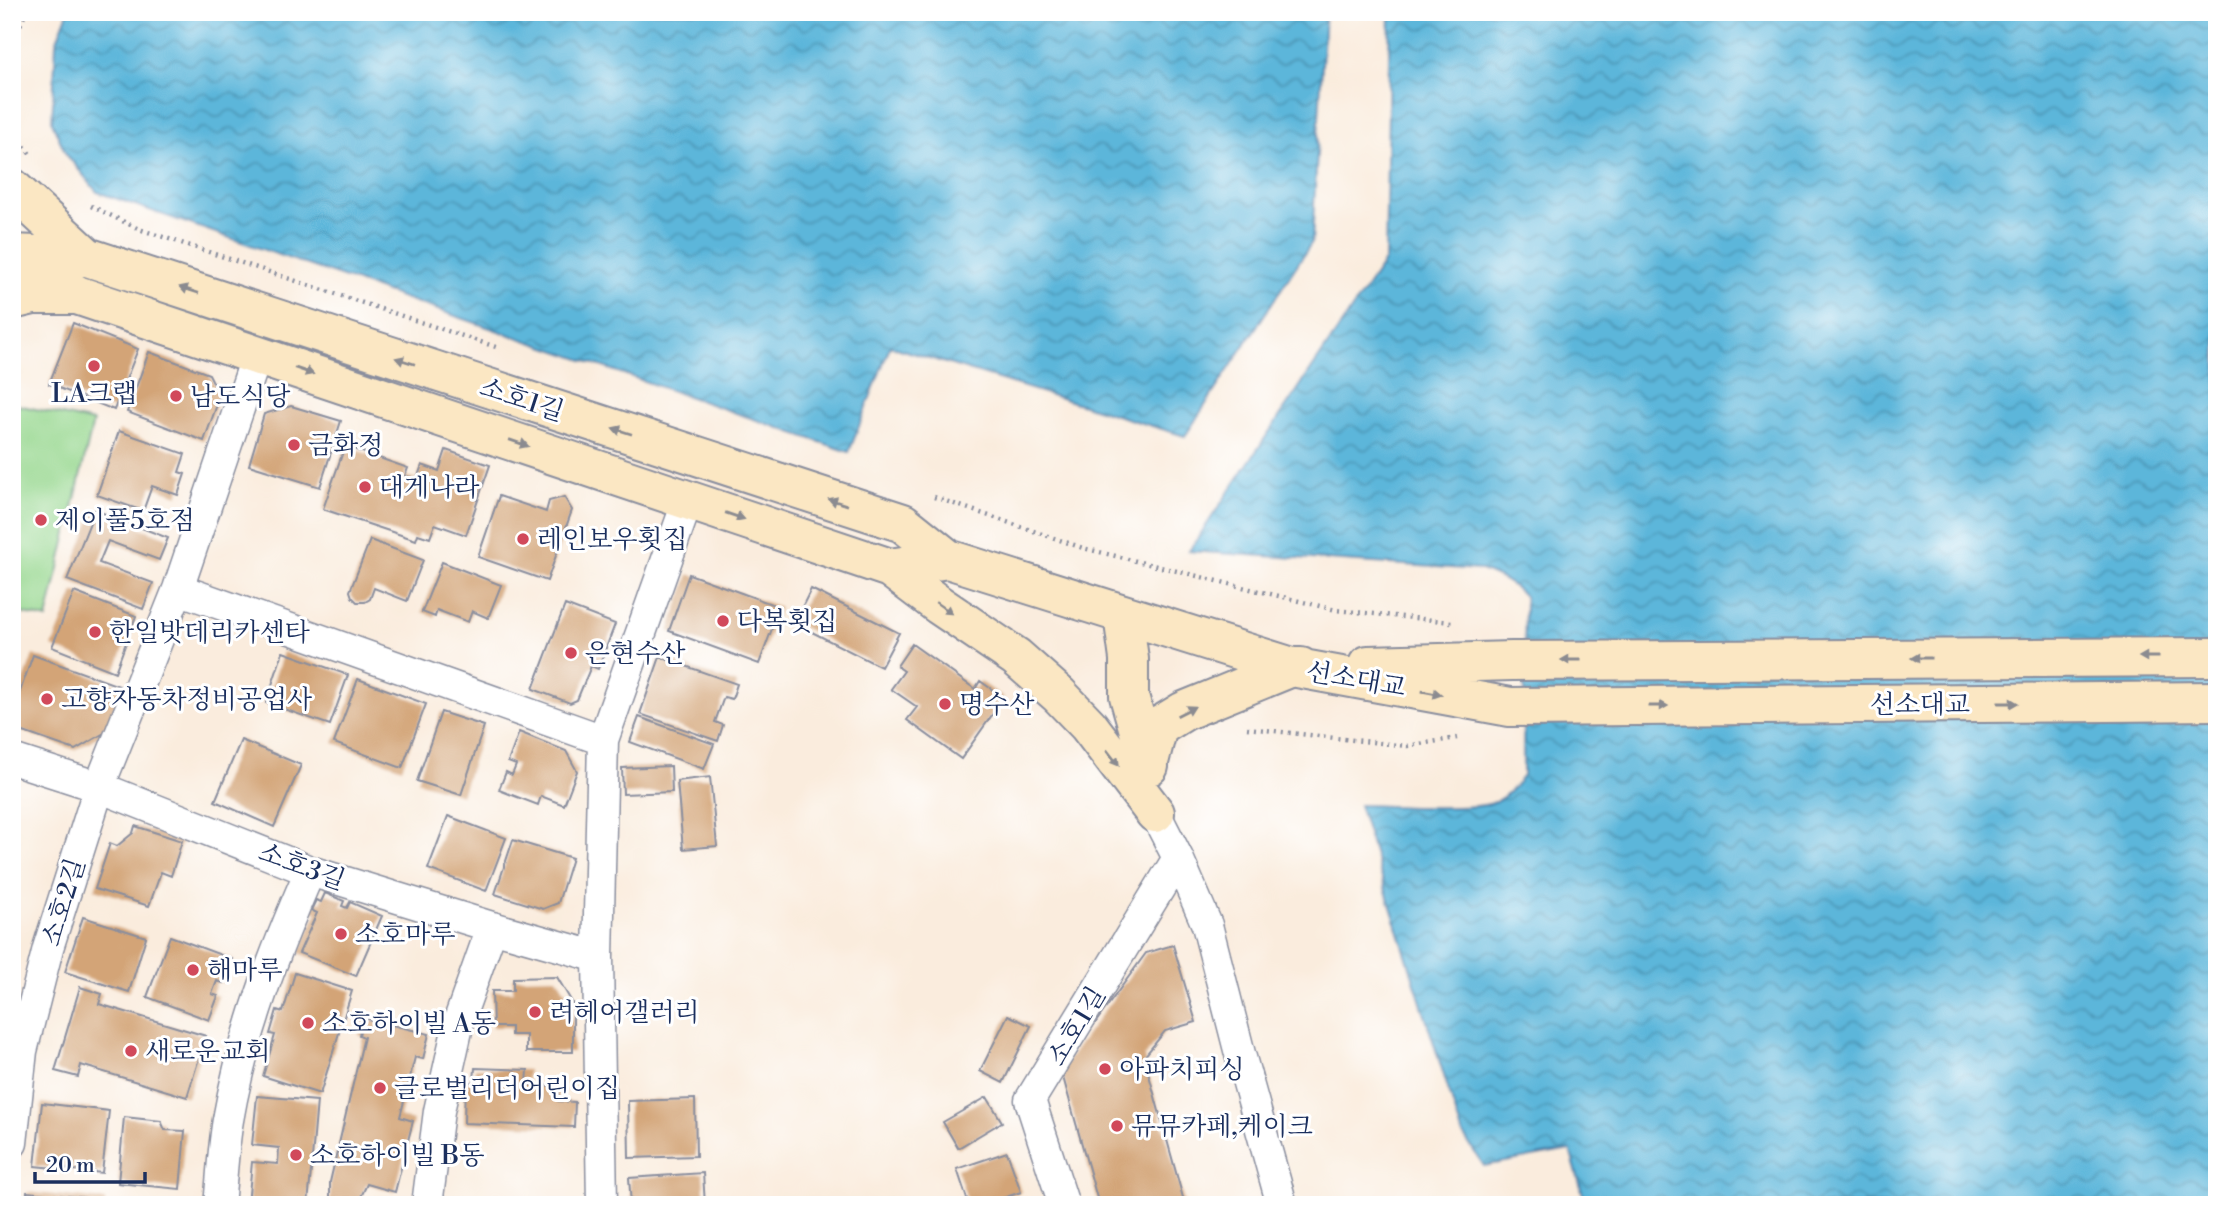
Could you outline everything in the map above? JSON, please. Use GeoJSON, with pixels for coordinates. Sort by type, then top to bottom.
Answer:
{"type":"FeatureCollection","features":[{"type":"Feature","properties":{"kind":"street"},"geometry":{"type":"LineString","coordinates":[[25,175],[87,257]]}},
{"type":"Feature","properties":{"kind":"street"},"geometry":{"type":"LineString","coordinates":[[12,255],[87,257]]}},
{"type":"Feature","properties":{"kind":"street"},"geometry":{"type":"LineString","coordinates":[[12,255],[76,295]]}},
{"type":"Feature","properties":{"kind":"street","name":"소호1길"},"geometry":{"type":"LineString","coordinates":[[87,257],[903,523],[948,559],[1292,667]]}},
{"type":"Feature","properties":{"kind":"street"},"geometry":{"type":"LineString","coordinates":[[12,300],[33,295],[76,295]]}},
{"type":"Feature","properties":{"kind":"street","name":"소호1길"},"geometry":{"type":"LineString","coordinates":[[76,295],[890,568],[948,559]]}},
{"type":"Feature","properties":{"kind":"street"},"geometry":{"type":"LineString","coordinates":[[99,787],[178,589],[257,355]]}},
{"type":"Feature","properties":{"kind":"street"},"geometry":{"type":"LineString","coordinates":[[602,1205],[598,957],[603,740],[688,500]]}},
{"type":"Feature","properties":{"kind":"street"},"geometry":{"type":"LineString","coordinates":[[890,568],[1016,657],[1059,695],[1087,725],[1155,813],[1208,925],[1282,1205]]}},
{"type":"Feature","properties":{"kind":"street"},"geometry":{"type":"LineString","coordinates":[[178,589],[603,740]]}},
{"type":"Feature","properties":{"kind":"street"},"geometry":{"type":"LineString","coordinates":[[1123,614],[1129,659],[1129,696],[1149,762],[1155,813]]}},
{"type":"Feature","properties":{"kind":"street","name":"선소대교"},"geometry":{"type":"LineString","coordinates":[[1292,667],[1525,661],[2217,657]]}},
{"type":"Feature","properties":{"kind":"street"},"geometry":{"type":"LineString","coordinates":[[1149,762],[1158,727],[1196,705],[1292,667]]}},
{"type":"Feature","properties":{"kind":"street","name":"선소대교"},"geometry":{"type":"LineString","coordinates":[[1292,667],[1510,707],[2217,701]]}},
{"type":"Feature","properties":{"kind":"street","name":"소호3길"},"geometry":{"type":"LineString","coordinates":[[12,759],[99,787],[310,871],[598,957]]}},
{"type":"Feature","properties":{"kind":"street","name":"소호2길"},"geometry":{"type":"LineString","coordinates":[[12,1143],[22,1051],[48,948],[99,787]]}},
{"type":"Feature","properties":{"kind":"street","name":"소호1길"},"geometry":{"type":"LineString","coordinates":[[1064,1205],[1030,1100],[1178,858]]}},
{"type":"Feature","properties":{"kind":"street"},"geometry":{"type":"LineString","coordinates":[[219,1205],[228,1122],[249,1027],[268,972],[310,871]]}},
{"type":"Feature","properties":{"kind":"street"},"geometry":{"type":"LineString","coordinates":[[427,1205],[439,1111],[460,1017],[492,927]]}},
{"type":"Feature","properties":{"kind":"path"},"geometry":{"type":"LineString","coordinates":[[12,44],[26,12]]}},
{"type":"Feature","properties":{"kind":"path"},"geometry":{"type":"LineString","coordinates":[[12,129],[25,175]]}},
{"type":"Feature","properties":{"kind":"path"},"geometry":{"type":"LineString","coordinates":[[82,202],[139,229],[499,348]]}},
{"type":"Feature","properties":{"kind":"path"},"geometry":{"type":"LineString","coordinates":[[928,495],[1083,548],[1336,610],[1454,622]]}},
{"type":"Feature","properties":{"kind":"path"},"geometry":{"type":"LineString","coordinates":[[1238,728],[1407,746],[1461,737]]}},
{"type":"Feature","properties":{"kind":"green space","name":"제이풀5호점"},"geometry":{"type":"Polygon","coordinates":[[[18,405],[93,422],[47,619],[12,611],[12,429],[18,405]]]}},
{"type":"Feature","properties":{"kind":"water"},"geometry":{"type":"Polygon","coordinates":[[[68,12],[1325,12],[1312,242],[1185,436],[890,346],[849,452],[97,192],[66,154],[52,122],[56,43],[68,12]]]}},
{"type":"Feature","properties":{"kind":"water"},"geometry":{"type":"Polygon","coordinates":[[[1390,12],[2217,12],[2217,1205],[1586,1205],[1570,1150],[1484,1166],[1462,1133],[1359,805],[1484,805],[1503,797],[1523,776],[1525,597],[1505,581],[1481,570],[1189,551],[1385,260],[1390,12]]]}},
{"type":"Feature","properties":{"kind":"building"},"geometry":{"type":"Polygon","coordinates":[[[73,323],[138,349],[114,410],[49,384],[73,323]]]}},
{"type":"Feature","properties":{"kind":"building"},"geometry":{"type":"Polygon","coordinates":[[[149,352],[209,374],[220,396],[204,441],[127,412],[149,352]]]}},
{"type":"Feature","properties":{"kind":"building"},"geometry":{"type":"Polygon","coordinates":[[[291,406],[341,421],[320,487],[249,465],[264,414],[291,406]]]}},
{"type":"Feature","properties":{"kind":"building"},"geometry":{"type":"Polygon","coordinates":[[[119,431],[185,454],[179,472],[185,474],[178,495],[152,486],[143,511],[97,495],[119,431]]]}},
{"type":"Feature","properties":{"kind":"building"},"geometry":{"type":"Polygon","coordinates":[[[345,446],[408,468],[405,476],[417,479],[422,465],[439,471],[446,450],[490,465],[466,535],[435,524],[430,538],[418,534],[416,540],[323,509],[345,446]]]}},
{"type":"Feature","properties":{"kind":"building"},"geometry":{"type":"Polygon","coordinates":[[[499,496],[546,512],[549,501],[564,497],[572,510],[547,581],[478,557],[499,496]]]}},
{"type":"Feature","properties":{"kind":"building"},"geometry":{"type":"Polygon","coordinates":[[[95,510],[168,538],[159,560],[108,541],[99,563],[153,583],[143,609],[67,580],[95,510]]]}},
{"type":"Feature","properties":{"kind":"building"},"geometry":{"type":"Polygon","coordinates":[[[370,540],[423,560],[407,601],[374,588],[370,599],[365,602],[357,602],[352,597],[350,591],[370,540]]]}},
{"type":"Feature","properties":{"kind":"building"},"geometry":{"type":"Polygon","coordinates":[[[442,562],[501,585],[488,618],[472,611],[468,622],[437,610],[435,617],[422,612],[442,562]]]}},
{"type":"Feature","properties":{"kind":"building"},"geometry":{"type":"Polygon","coordinates":[[[689,574],[780,607],[759,664],[669,631],[689,574]]]}},
{"type":"Feature","properties":{"kind":"building"},"geometry":{"type":"Polygon","coordinates":[[[811,589],[899,633],[881,667],[794,623],[811,589]]]}},
{"type":"Feature","properties":{"kind":"building"},"geometry":{"type":"Polygon","coordinates":[[[74,592],[136,616],[115,672],[52,647],[74,592]]]}},
{"type":"Feature","properties":{"kind":"building"},"geometry":{"type":"Polygon","coordinates":[[[565,605],[615,624],[598,669],[591,666],[577,700],[570,703],[533,689],[565,605]]]}},
{"type":"Feature","properties":{"kind":"building"},"geometry":{"type":"Polygon","coordinates":[[[912,644],[975,689],[980,681],[1004,698],[961,759],[907,720],[917,707],[891,689],[904,671],[897,666],[912,644]]]}},
{"type":"Feature","properties":{"kind":"building"},"geometry":{"type":"Polygon","coordinates":[[[283,652],[348,675],[330,725],[266,703],[283,652]]]}},
{"type":"Feature","properties":{"kind":"building"},"geometry":{"type":"Polygon","coordinates":[[[33,655],[122,687],[106,732],[75,750],[12,728],[12,714],[33,655]]]}},
{"type":"Feature","properties":{"kind":"building"},"geometry":{"type":"Polygon","coordinates":[[[660,657],[737,684],[732,699],[724,697],[715,722],[723,725],[718,741],[640,714],[660,657]]]}},
{"type":"Feature","properties":{"kind":"building"},"geometry":{"type":"Polygon","coordinates":[[[358,679],[426,704],[402,768],[334,743],[358,679]]]}},
{"type":"Feature","properties":{"kind":"building"},"geometry":{"type":"Polygon","coordinates":[[[441,712],[484,726],[461,795],[417,781],[441,712]]]}},
{"type":"Feature","properties":{"kind":"building"},"geometry":{"type":"Polygon","coordinates":[[[639,717],[714,744],[704,769],[630,742],[639,717]]]}},
{"type":"Feature","properties":{"kind":"building"},"geometry":{"type":"Polygon","coordinates":[[[519,732],[566,751],[577,771],[564,805],[541,796],[538,805],[499,790],[506,772],[512,775],[516,765],[508,762],[519,732]]]}},
{"type":"Feature","properties":{"kind":"building"},"geometry":{"type":"Polygon","coordinates":[[[241,740],[301,765],[274,827],[215,801],[241,740]]]}},
{"type":"Feature","properties":{"kind":"building"},"geometry":{"type":"Polygon","coordinates":[[[671,766],[672,792],[623,794],[622,768],[671,766]]]}},
{"type":"Feature","properties":{"kind":"building"},"geometry":{"type":"Polygon","coordinates":[[[710,777],[717,846],[683,849],[677,781],[710,777]]]}},
{"type":"Feature","properties":{"kind":"building"},"geometry":{"type":"Polygon","coordinates":[[[448,816],[506,838],[486,891],[428,869],[448,816]]]}},
{"type":"Feature","properties":{"kind":"building"},"geometry":{"type":"Polygon","coordinates":[[[135,826],[182,841],[171,876],[161,872],[149,906],[95,889],[110,843],[117,846],[133,833],[135,826]]]}},
{"type":"Feature","properties":{"kind":"building"},"geometry":{"type":"Polygon","coordinates":[[[513,840],[572,858],[558,903],[543,909],[495,894],[513,840]]]}},
{"type":"Feature","properties":{"kind":"building","name":"소호마루"},"geometry":{"type":"Polygon","coordinates":[[[325,893],[344,901],[342,906],[347,908],[350,902],[382,916],[356,976],[299,953],[317,913],[311,910],[316,900],[321,902],[325,893]]]}},
{"type":"Feature","properties":{"kind":"building"},"geometry":{"type":"Polygon","coordinates":[[[83,917],[146,937],[129,992],[65,972],[83,917]]]}},
{"type":"Feature","properties":{"kind":"building","name":"해마루"},"geometry":{"type":"Polygon","coordinates":[[[170,936],[232,959],[223,983],[217,981],[212,994],[218,996],[209,1020],[147,997],[170,936]]]}},
{"type":"Feature","properties":{"kind":"building"},"geometry":{"type":"Polygon","coordinates":[[[1173,945],[1196,1022],[1165,1031],[1144,1057],[1185,1205],[1099,1205],[1061,1070],[1146,953],[1173,945]]]}},
{"type":"Feature","properties":{"kind":"building","name":"소호하이빌 A동"},"geometry":{"type":"Polygon","coordinates":[[[295,973],[352,991],[320,1094],[263,1076],[275,1035],[270,1034],[277,1010],[283,1012],[295,973]]]}},
{"type":"Feature","properties":{"kind":"building"},"geometry":{"type":"Polygon","coordinates":[[[557,977],[573,1004],[573,1052],[526,1052],[526,1035],[511,1035],[511,1027],[493,1027],[492,991],[513,991],[513,978],[557,977]]]}},
{"type":"Feature","properties":{"kind":"building","name":"새로운교회"},"geometry":{"type":"Polygon","coordinates":[[[80,987],[102,994],[99,1004],[206,1036],[187,1097],[81,1065],[78,1077],[55,1071],[80,987]]]}},
{"type":"Feature","properties":{"kind":"building"},"geometry":{"type":"Polygon","coordinates":[[[1008,1015],[1031,1026],[1003,1083],[980,1071],[1008,1015]]]}},
{"type":"Feature","properties":{"kind":"building","name":"글로벌리더어린이집"},"geometry":{"type":"Polygon","coordinates":[[[363,1018],[429,1034],[423,1059],[415,1057],[400,1117],[413,1121],[395,1192],[367,1184],[357,1205],[330,1205],[330,1182],[364,1037],[359,1035],[363,1018]]]}},
{"type":"Feature","properties":{"kind":"building"},"geometry":{"type":"Polygon","coordinates":[[[475,1068],[528,1070],[527,1085],[559,1086],[558,1101],[575,1102],[574,1127],[464,1123],[465,1082],[474,1082],[475,1068]]]}},
{"type":"Feature","properties":{"kind":"building","name":"소호하이빌 B동"},"geometry":{"type":"Polygon","coordinates":[[[257,1096],[317,1101],[308,1205],[248,1205],[252,1162],[278,1164],[279,1148],[252,1145],[257,1096]]]}},
{"type":"Feature","properties":{"kind":"building"},"geometry":{"type":"Polygon","coordinates":[[[987,1097],[1002,1122],[958,1148],[943,1122],[987,1097]]]}},
{"type":"Feature","properties":{"kind":"building"},"geometry":{"type":"Polygon","coordinates":[[[695,1099],[696,1156],[629,1158],[628,1101],[695,1099]]]}},
{"type":"Feature","properties":{"kind":"building"},"geometry":{"type":"Polygon","coordinates":[[[42,1103],[109,1111],[102,1173],[35,1166],[42,1103]]]}},
{"type":"Feature","properties":{"kind":"building"},"geometry":{"type":"Polygon","coordinates":[[[124,1117],[161,1121],[165,1130],[185,1131],[180,1189],[118,1183],[124,1117]]]}},
{"type":"Feature","properties":{"kind":"building"},"geometry":{"type":"Polygon","coordinates":[[[1007,1152],[1021,1192],[982,1205],[969,1205],[957,1169],[1007,1152]]]}},
{"type":"Feature","properties":{"kind":"building"},"geometry":{"type":"Polygon","coordinates":[[[703,1173],[705,1205],[631,1205],[629,1178],[703,1173]]]}},
{"type":"Feature","properties":{"kind":"building"},"geometry":{"type":"Polygon","coordinates":[[[27,1192],[105,1200],[105,1205],[26,1205],[27,1192]]]}},
{"type":"Feature","properties":{"kind":"place","name":"LA크랩"},"geometry":{"type":"Point","coordinates":[94,366]}},
{"type":"Feature","properties":{"kind":"place","name":"남도식당"},"geometry":{"type":"Point","coordinates":[176,396]}},
{"type":"Feature","properties":{"kind":"place","name":"금화정"},"geometry":{"type":"Point","coordinates":[294,445]}},
{"type":"Feature","properties":{"kind":"place","name":"대게나라"},"geometry":{"type":"Point","coordinates":[365,487]}},
{"type":"Feature","properties":{"kind":"place","name":"제이풀5호점"},"geometry":{"type":"Point","coordinates":[41,520]}},
{"type":"Feature","properties":{"kind":"place","name":"레인보우횟집"},"geometry":{"type":"Point","coordinates":[523,539]}},
{"type":"Feature","properties":{"kind":"place","name":"다복횟집"},"geometry":{"type":"Point","coordinates":[723,621]}},
{"type":"Feature","properties":{"kind":"place","name":"한일밧데리카센타"},"geometry":{"type":"Point","coordinates":[95,632]}},
{"type":"Feature","properties":{"kind":"place","name":"은현수산"},"geometry":{"type":"Point","coordinates":[571,653]}},
{"type":"Feature","properties":{"kind":"place","name":"고향자동차정비공업사"},"geometry":{"type":"Point","coordinates":[47,699]}},
{"type":"Feature","properties":{"kind":"place","name":"명수산"},"geometry":{"type":"Point","coordinates":[945,704]}},
{"type":"Feature","properties":{"kind":"place","name":"소호마루"},"geometry":{"type":"Point","coordinates":[341,934]}},
{"type":"Feature","properties":{"kind":"place","name":"해마루"},"geometry":{"type":"Point","coordinates":[193,970]}},
{"type":"Feature","properties":{"kind":"place","name":"려헤어갤러리"},"geometry":{"type":"Point","coordinates":[535,1012]}},
{"type":"Feature","properties":{"kind":"place","name":"소호하이빌 A동"},"geometry":{"type":"Point","coordinates":[308,1023]}},
{"type":"Feature","properties":{"kind":"place","name":"새로운교회"},"geometry":{"type":"Point","coordinates":[131,1051]}},
{"type":"Feature","properties":{"kind":"place","name":"아파치피싱"},"geometry":{"type":"Point","coordinates":[1105,1069]}},
{"type":"Feature","properties":{"kind":"place","name":"글로벌리더어린이집"},"geometry":{"type":"Point","coordinates":[380,1088]}},
{"type":"Feature","properties":{"kind":"place","name":"뮤뮤카페,케이크"},"geometry":{"type":"Point","coordinates":[1117,1126]}},
{"type":"Feature","properties":{"kind":"place","name":"소호하이빌 B동"},"geometry":{"type":"Point","coordinates":[296,1155]}}]}
